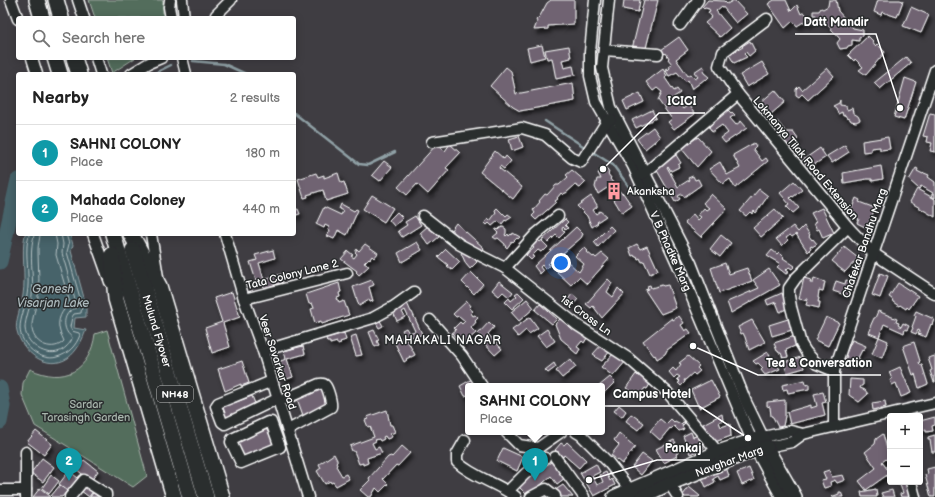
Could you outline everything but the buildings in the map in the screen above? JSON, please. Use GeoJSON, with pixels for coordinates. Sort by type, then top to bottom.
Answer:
{"type":"FeatureCollection","features":[{"type":"Feature","properties":{"kind":"highway"},"geometry":{"type":"LineString","coordinates":[[37,0],[41,16]]}},
{"type":"Feature","properties":{"kind":"highway"},"geometry":{"type":"LineString","coordinates":[[56,0],[60,16]]}},
{"type":"Feature","properties":{"kind":"highway"},"geometry":{"type":"LineString","coordinates":[[56,60],[59,72]]}},
{"type":"Feature","properties":{"kind":"highway"},"geometry":{"type":"LineString","coordinates":[[75,60],[78,72]]}},
{"type":"Feature","properties":{"kind":"highway"},"geometry":{"type":"LineString","coordinates":[[112,236],[116,299],[174,497]]}},
{"type":"Feature","properties":{"kind":"highway","name":"Mulund Flyover"},"geometry":{"type":"LineString","coordinates":[[113,236],[190,497]]}},
{"type":"Feature","properties":{"kind":"highway"},"geometry":{"type":"LineString","coordinates":[[131,236],[159,286],[222,497]]}},
{"type":"Feature","properties":{"kind":"highway","name":"Mulund Flyover"},"geometry":{"type":"LineString","coordinates":[[131,236],[206,497]]}},
{"type":"Feature","properties":{"kind":"main road","name":"Navghar Marg"},"geometry":{"type":"LineString","coordinates":[[614,497],[636,494],[666,479],[721,457],[760,444]]}},
{"type":"Feature","properties":{"kind":"main road","name":"V B Phadke Marg"},"geometry":{"type":"LineString","coordinates":[[760,444],[783,497]]}},
{"type":"Feature","properties":{"kind":"main road","name":"V B Phadke Marg"},"geometry":{"type":"LineString","coordinates":[[760,444],[795,497]]}},
{"type":"Feature","properties":{"kind":"street"},"geometry":{"type":"LineString","coordinates":[[11,0],[17,16]]}},
{"type":"Feature","properties":{"kind":"street"},"geometry":{"type":"LineString","coordinates":[[78,0],[83,16]]}},
{"type":"Feature","properties":{"kind":"street"},"geometry":{"type":"LineString","coordinates":[[170,0],[169,7],[171,16]]}},
{"type":"Feature","properties":{"kind":"street"},"geometry":{"type":"LineString","coordinates":[[182,0],[184,16]]}},
{"type":"Feature","properties":{"kind":"street"},"geometry":{"type":"LineString","coordinates":[[216,16],[231,0]]}},
{"type":"Feature","properties":{"kind":"street","name":"V B Phadke Marg"},"geometry":{"type":"LineString","coordinates":[[595,0],[590,52],[590,76],[596,102],[612,119],[641,175],[682,274],[760,444]]}},
{"type":"Feature","properties":{"kind":"street","name":"V B Phadke Marg"},"geometry":{"type":"LineString","coordinates":[[609,0],[602,68],[612,119]]}},
{"type":"Feature","properties":{"kind":"street"},"geometry":{"type":"LineString","coordinates":[[680,24],[698,0]]}},
{"type":"Feature","properties":{"kind":"street","name":"Lokmanya Tilak Road Extension"},"geometry":{"type":"LineString","coordinates":[[767,19],[723,52],[719,66],[738,94],[848,227],[874,253],[935,294]]}},
{"type":"Feature","properties":{"kind":"street"},"geometry":{"type":"LineString","coordinates":[[604,50],[658,54]]}},
{"type":"Feature","properties":{"kind":"street"},"geometry":{"type":"LineString","coordinates":[[33,60],[36,72]]}},
{"type":"Feature","properties":{"kind":"street"},"geometry":{"type":"LineString","coordinates":[[97,60],[100,72]]}},
{"type":"Feature","properties":{"kind":"street"},"geometry":{"type":"LineString","coordinates":[[134,72],[156,60]]}},
{"type":"Feature","properties":{"kind":"street"},"geometry":{"type":"LineString","coordinates":[[182,60],[186,72]]}},
{"type":"Feature","properties":{"kind":"street","name":"Chafekar Bandhu Marg"},"geometry":{"type":"LineString","coordinates":[[834,427],[834,371],[935,70]]}},
{"type":"Feature","properties":{"kind":"street"},"geometry":{"type":"LineString","coordinates":[[641,175],[738,94]]}},
{"type":"Feature","properties":{"kind":"street"},"geometry":{"type":"LineString","coordinates":[[432,142],[522,128],[545,135],[572,158],[582,162],[593,143],[612,119]]}},
{"type":"Feature","properties":{"kind":"street","name":"1st Cross Ln"},"geometry":{"type":"LineString","coordinates":[[423,216],[460,244],[483,258],[506,268],[577,325],[628,358],[661,387],[721,457]]}},
{"type":"Feature","properties":{"kind":"street"},"geometry":{"type":"LineString","coordinates":[[506,268],[536,234],[558,216]]}},
{"type":"Feature","properties":{"kind":"street"},"geometry":{"type":"LineString","coordinates":[[834,371],[817,364],[801,344],[788,296],[789,288],[796,278],[848,227]]}},
{"type":"Feature","properties":{"kind":"street"},"geometry":{"type":"LineString","coordinates":[[94,236],[116,299]]}},
{"type":"Feature","properties":{"kind":"street"},"geometry":{"type":"LineString","coordinates":[[152,236],[159,286]]}},
{"type":"Feature","properties":{"kind":"street","name":"Veer Savarkar Road"},"geometry":{"type":"LineString","coordinates":[[227,236],[244,298],[263,351],[308,497]]}},
{"type":"Feature","properties":{"kind":"street","name":"Tata Colony Lane 2"},"geometry":{"type":"LineString","coordinates":[[244,298],[347,273]]}},
{"type":"Feature","properties":{"kind":"street"},"geometry":{"type":"LineString","coordinates":[[263,351],[373,318],[393,307],[414,292]]}},
{"type":"Feature","properties":{"kind":"street"},"geometry":{"type":"LineString","coordinates":[[430,320],[462,356],[480,383]]}},
{"type":"Feature","properties":{"kind":"street"},"geometry":{"type":"LineString","coordinates":[[272,381],[218,403],[216,406],[222,422],[225,424],[278,400],[319,384],[325,385],[332,404],[330,408],[288,430]]}},
{"type":"Feature","properties":{"kind":"street","name":"Navghar Marg"},"geometry":{"type":"LineString","coordinates":[[898,413],[935,403]]}},
{"type":"Feature","properties":{"kind":"street","name":"Navghar Marg"},"geometry":{"type":"LineString","coordinates":[[760,444],[792,442],[803,434],[887,416]]}},
{"type":"Feature","properties":{"kind":"street"},"geometry":{"type":"LineString","coordinates":[[283,417],[234,437],[231,442],[241,463],[291,442]]}},
{"type":"Feature","properties":{"kind":"street"},"geometry":{"type":"LineString","coordinates":[[271,422],[280,446]]}},
{"type":"Feature","properties":{"kind":"street"},"geometry":{"type":"LineString","coordinates":[[509,435],[519,445],[538,448],[557,435]]}},
{"type":"Feature","properties":{"kind":"street"},"geometry":{"type":"LineString","coordinates":[[581,435],[608,462],[636,494]]}},
{"type":"Feature","properties":{"kind":"street"},"geometry":{"type":"LineString","coordinates":[[465,440],[457,454],[457,462],[488,482],[512,494],[524,474],[550,458],[584,497]]}},
{"type":"Feature","properties":{"kind":"street"},"geometry":{"type":"LineString","coordinates":[[0,490],[26,493],[26,452]]}},
{"type":"Feature","properties":{"kind":"street"},"geometry":{"type":"LineString","coordinates":[[666,479],[678,497]]}},
{"type":"Feature","properties":{"kind":"street"},"geometry":{"type":"LineString","coordinates":[[70,497],[84,480],[106,494],[106,497]]}},
{"type":"Feature","properties":{"kind":"street"},"geometry":{"type":"LineString","coordinates":[[913,485],[916,497]]}},
{"type":"Feature","properties":{"kind":"street"},"geometry":{"type":"LineString","coordinates":[[531,497],[546,489],[555,496]]}},
{"type":"Feature","properties":{"kind":"green space"},"geometry":{"type":"Polygon","coordinates":[[[89,0],[163,0],[163,16],[94,16],[89,0]]]}},
{"type":"Feature","properties":{"kind":"green space"},"geometry":{"type":"Polygon","coordinates":[[[108,60],[132,60],[114,72],[112,72],[108,60]]]}},
{"type":"Feature","properties":{"kind":"green space","name":"Sardar Tarasingh Garden"},"geometry":{"type":"Polygon","coordinates":[[[107,330],[147,476],[133,487],[35,426],[22,395],[23,383],[30,369],[42,374],[54,375],[64,375],[73,371],[81,366],[88,357],[95,334],[107,330]]]}},
{"type":"Feature","properties":{"kind":"water","name":"Ganesh Visarjan Lake"},"geometry":{"type":"Polygon","coordinates":[[[25,236],[71,236],[73,245],[71,251],[86,305],[86,317],[75,318],[74,328],[86,330],[77,349],[68,358],[60,362],[52,363],[36,358],[24,346],[16,328],[24,287],[25,236]]]}},
{"type":"Feature","properties":{"kind":"waterway"},"geometry":{"type":"LineString","coordinates":[[193,61],[224,64],[242,72]]}},
{"type":"Feature","properties":{"kind":"waterway"},"geometry":{"type":"LineString","coordinates":[[157,72],[171,65]]}},
{"type":"Feature","properties":{"kind":"waterway"},"geometry":{"type":"LineString","coordinates":[[296,115],[359,164],[368,165],[395,152]]}},
{"type":"Feature","properties":{"kind":"waterway"},"geometry":{"type":"LineString","coordinates":[[545,121],[586,148]]}},
{"type":"Feature","properties":{"kind":"waterway"},"geometry":{"type":"LineString","coordinates":[[591,151],[613,165],[630,188]]}},
{"type":"Feature","properties":{"kind":"waterway"},"geometry":{"type":"LineString","coordinates":[[0,262],[16,189]]}},
{"type":"Feature","properties":{"kind":"waterway"},"geometry":{"type":"LineString","coordinates":[[0,388],[3,406],[0,422]]}},
{"type":"Feature","properties":{"kind":"place","name":"Datt Mandir"},"geometry":{"type":"Point","coordinates":[900,108]}},
{"type":"Feature","properties":{"kind":"place","name":"ICICI"},"geometry":{"type":"Point","coordinates":[603,169]}},
{"type":"Feature","properties":{"kind":"place","name":"Akanksha"},"geometry":{"type":"Point","coordinates":[614,191]}},
{"type":"Feature","properties":{"kind":"place","name":"Tea & Conversation"},"geometry":{"type":"Point","coordinates":[693,346]}},
{"type":"Feature","properties":{"kind":"place","name":"Campus Hotel"},"geometry":{"type":"Point","coordinates":[748,438]}},
{"type":"Feature","properties":{"kind":"place","name":"Pankaj"},"geometry":{"type":"Point","coordinates":[589,480]}},
{"type":"Feature","properties":{"kind":"place","name":"Mahada Coloney"},"geometry":{"type":"Point","coordinates":[69,481]}},
{"type":"Feature","properties":{"kind":"place","name":"SAHNI COLONY"},"geometry":{"type":"Point","coordinates":[535,481]}},
{"type":"Feature","properties":{"kind":"district","name":"MAHAKALI NAGAR"},"geometry":{"type":"Point","coordinates":[443,340]}}]}
